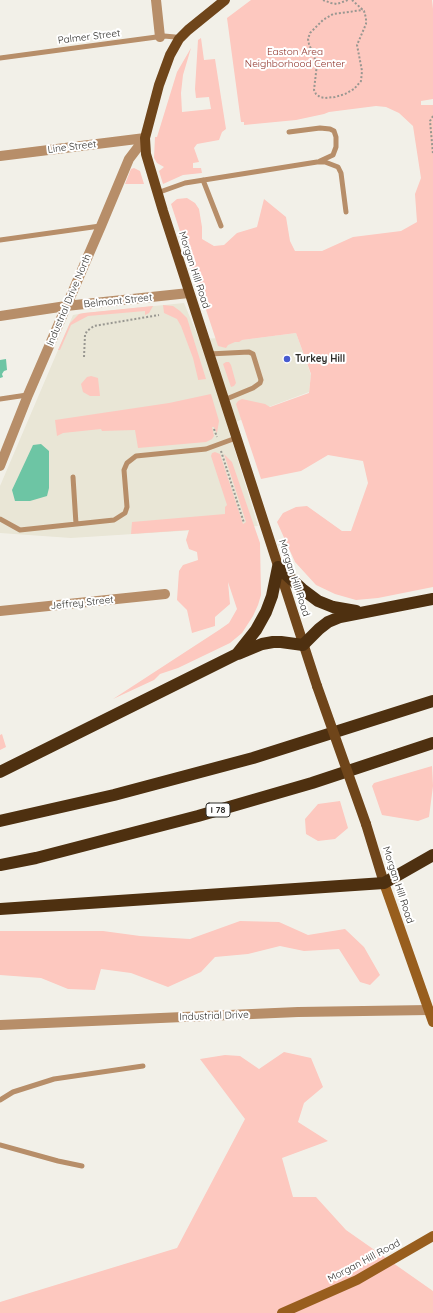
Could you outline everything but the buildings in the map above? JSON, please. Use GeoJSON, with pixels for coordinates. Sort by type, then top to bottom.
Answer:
{"type":"FeatureCollection","features":[{"type":"Feature","properties":{"kind":"highway"},"geometry":{"type":"LineString","coordinates":[[237,654],[256,630],[269,604],[278,567],[302,589],[321,603],[352,611],[367,612]]}},
{"type":"Feature","properties":{"kind":"highway"},"geometry":{"type":"LineString","coordinates":[[0,772],[237,654],[262,644],[281,642],[303,645],[316,630],[328,622],[340,617],[433,599]]}},
{"type":"Feature","properties":{"kind":"highway"},"geometry":{"type":"LineString","coordinates":[[0,821],[114,795],[253,758],[433,701]]}},
{"type":"Feature","properties":{"kind":"highway","name":"I 78"},"geometry":{"type":"LineString","coordinates":[[0,865],[36,858],[198,816],[312,783],[433,743]]}},
{"type":"Feature","properties":{"kind":"highway"},"geometry":{"type":"LineString","coordinates":[[0,909],[384,883],[433,855]]}},
{"type":"Feature","properties":{"kind":"main road"},"geometry":{"type":"LineString","coordinates":[[145,138],[161,77],[170,55],[179,39],[193,25],[226,0]]}},
{"type":"Feature","properties":{"kind":"main road","name":"Morgan Hill Road"},"geometry":{"type":"LineString","coordinates":[[145,138],[147,158],[157,193],[303,645],[366,824],[384,883],[431,1010],[433,1022]]}},
{"type":"Feature","properties":{"kind":"main road","name":"Morgan Hill Road"},"geometry":{"type":"LineString","coordinates":[[282,1313],[358,1280],[433,1236]]}},
{"type":"Feature","properties":{"kind":"street"},"geometry":{"type":"LineString","coordinates":[[156,0],[160,37]]}},
{"type":"Feature","properties":{"kind":"street","name":"Line Street"},"geometry":{"type":"LineString","coordinates":[[0,156],[145,138]]}},
{"type":"Feature","properties":{"kind":"street","name":"Industrial Drive North"},"geometry":{"type":"LineString","coordinates":[[0,466],[28,395],[129,158],[145,138]]}},
{"type":"Feature","properties":{"kind":"street","name":"Belmont Street"},"geometry":{"type":"LineString","coordinates":[[0,316],[66,306],[189,293]]}},
{"type":"Feature","properties":{"kind":"street","name":"Jeffrey Street"},"geometry":{"type":"LineString","coordinates":[[0,611],[165,594]]}},
{"type":"Feature","properties":{"kind":"street","name":"Industrial Drive"},"geometry":{"type":"LineString","coordinates":[[0,1025],[298,1012],[431,1010]]}},
{"type":"Feature","properties":{"kind":"lane","name":"Palmer Street"},"geometry":{"type":"LineString","coordinates":[[0,58],[160,37],[170,36],[179,39]]}},
{"type":"Feature","properties":{"kind":"lane"},"geometry":{"type":"LineString","coordinates":[[289,132],[320,128],[334,131],[336,137],[336,147],[333,155],[317,162]]}},
{"type":"Feature","properties":{"kind":"lane"},"geometry":{"type":"LineString","coordinates":[[157,193],[185,183],[317,162],[326,162],[338,167],[341,172],[346,212]]}},
{"type":"Feature","properties":{"kind":"lane"},"geometry":{"type":"LineString","coordinates":[[203,180],[221,226]]}},
{"type":"Feature","properties":{"kind":"lane"},"geometry":{"type":"LineString","coordinates":[[0,240],[101,226]]}},
{"type":"Feature","properties":{"kind":"lane"},"geometry":{"type":"LineString","coordinates":[[209,354],[249,352],[253,354],[261,380],[260,383],[253,388],[224,400]]}},
{"type":"Feature","properties":{"kind":"lane"},"geometry":{"type":"LineString","coordinates":[[0,399],[28,395]]}},
{"type":"Feature","properties":{"kind":"lane"},"geometry":{"type":"LineString","coordinates":[[0,519],[20,530],[114,520],[125,513],[127,507],[124,470],[127,463],[136,456],[206,449],[236,438]]}},
{"type":"Feature","properties":{"kind":"lane"},"geometry":{"type":"LineString","coordinates":[[73,477],[76,524]]}},
{"type":"Feature","properties":{"kind":"lane"},"geometry":{"type":"LineString","coordinates":[[0,1100],[13,1092],[54,1079],[143,1066]]}},
{"type":"Feature","properties":{"kind":"lane"},"geometry":{"type":"LineString","coordinates":[[0,1145],[82,1166]]}},
{"type":"Feature","properties":{"kind":"path"},"geometry":{"type":"LineString","coordinates":[[323,0],[337,4],[348,0]]}},
{"type":"Feature","properties":{"kind":"path"},"geometry":{"type":"LineString","coordinates":[[352,0],[363,10],[365,14],[366,24],[357,45],[362,64],[361,81],[345,94],[334,98],[320,97],[314,90],[317,64],[309,44],[308,39],[310,33],[323,20],[333,14],[363,10]]}},
{"type":"Feature","properties":{"kind":"path"},"geometry":{"type":"LineString","coordinates":[[433,116],[430,121],[433,154]]}},
{"type":"Feature","properties":{"kind":"path"},"geometry":{"type":"LineString","coordinates":[[84,357],[85,335],[87,331],[94,326],[159,316]]}},
{"type":"Feature","properties":{"kind":"path"},"geometry":{"type":"LineString","coordinates":[[214,429],[244,523]]}},
{"type":"Feature","properties":{"kind":"shaded area"},"geometry":{"type":"Polygon","coordinates":[[[184,303],[199,339],[222,338],[242,340],[296,333],[311,375],[309,392],[266,408],[227,425],[258,526],[71,538],[0,533],[0,486],[73,315],[184,303]]]}},
{"type":"Feature","properties":{"kind":"shaded area"},"geometry":{"type":"Polygon","coordinates":[[[6,359],[7,370],[2,374],[3,377],[0,378],[0,360],[6,359]]]}},
{"type":"Feature","properties":{"kind":"shaded area"},"geometry":{"type":"Polygon","coordinates":[[[41,444],[49,451],[49,488],[47,496],[30,501],[15,501],[12,490],[33,445],[41,444]]]}},
{"type":"Feature","properties":{"kind":"green space","name":"Easton Area Neighborhood Center"},"geometry":{"type":"Polygon","coordinates":[[[251,0],[432,0],[433,99],[421,101],[421,105],[433,105],[433,587],[378,598],[356,600],[335,594],[316,585],[295,562],[277,522],[283,513],[296,507],[307,506],[342,531],[351,531],[368,483],[363,461],[328,455],[301,471],[261,479],[236,404],[242,399],[265,404],[270,407],[309,393],[311,374],[296,333],[242,340],[228,345],[226,348],[218,346],[171,204],[177,199],[187,198],[195,203],[199,209],[202,239],[214,246],[224,245],[237,233],[257,227],[264,199],[286,217],[290,241],[295,251],[322,251],[353,237],[401,231],[417,222],[415,194],[421,178],[413,126],[399,113],[386,107],[376,106],[329,112],[296,120],[244,125],[244,122],[241,122],[227,18],[251,0]]]}},
{"type":"Feature","properties":{"kind":"green space"},"geometry":{"type":"Polygon","coordinates":[[[201,38],[204,60],[215,59],[226,129],[222,132],[219,140],[197,144],[194,148],[199,162],[193,163],[193,168],[201,168],[202,173],[183,175],[163,184],[159,171],[164,167],[157,163],[154,158],[155,137],[157,137],[177,72],[191,48],[183,75],[181,93],[182,112],[211,109],[209,97],[196,98],[195,89],[198,40],[201,38]]]}},
{"type":"Feature","properties":{"kind":"green space"},"geometry":{"type":"Polygon","coordinates":[[[134,168],[140,171],[144,184],[125,184],[131,169],[134,168]]]}},
{"type":"Feature","properties":{"kind":"green space"},"geometry":{"type":"Polygon","coordinates":[[[163,305],[173,306],[187,318],[206,379],[198,380],[193,358],[181,326],[177,319],[164,313],[163,305]]]}},
{"type":"Feature","properties":{"kind":"green space"},"geometry":{"type":"Polygon","coordinates":[[[153,306],[149,313],[145,315],[145,311],[88,316],[71,325],[60,350],[58,350],[70,323],[79,314],[153,306]]]}},
{"type":"Feature","properties":{"kind":"green space"},"geometry":{"type":"Polygon","coordinates":[[[229,362],[231,365],[236,383],[231,387],[223,364],[229,362]]]}},
{"type":"Feature","properties":{"kind":"green space"},"geometry":{"type":"Polygon","coordinates":[[[91,376],[98,378],[100,396],[90,396],[83,392],[81,384],[87,377],[91,376]]]}},
{"type":"Feature","properties":{"kind":"green space"},"geometry":{"type":"Polygon","coordinates":[[[211,394],[219,421],[217,433],[214,427],[212,427],[214,436],[206,442],[138,448],[135,430],[102,431],[101,429],[63,433],[57,436],[55,420],[169,403],[211,394]]]}},
{"type":"Feature","properties":{"kind":"green space"},"geometry":{"type":"Polygon","coordinates":[[[215,452],[220,454],[243,524],[246,522],[224,454],[232,462],[260,543],[261,595],[258,605],[242,633],[230,643],[178,668],[160,674],[154,680],[113,699],[229,623],[237,609],[228,582],[230,604],[215,617],[215,626],[192,633],[187,610],[177,600],[179,571],[183,565],[198,560],[197,552],[189,549],[186,540],[189,530],[131,534],[132,522],[225,514],[225,507],[227,505],[211,456],[212,453],[215,452]]]}},
{"type":"Feature","properties":{"kind":"green space"},"geometry":{"type":"Polygon","coordinates":[[[2,734],[6,747],[0,750],[0,735],[2,734]]]}},
{"type":"Feature","properties":{"kind":"green space"},"geometry":{"type":"Polygon","coordinates":[[[432,766],[433,786],[429,817],[418,821],[382,815],[372,786],[374,783],[432,766]]]}},
{"type":"Feature","properties":{"kind":"green space"},"geometry":{"type":"Polygon","coordinates":[[[340,801],[348,828],[335,839],[318,841],[306,834],[305,819],[318,804],[340,801]]]}},
{"type":"Feature","properties":{"kind":"green space"},"geometry":{"type":"Polygon","coordinates":[[[240,921],[279,922],[308,935],[345,929],[364,947],[380,975],[370,985],[360,982],[339,949],[304,951],[280,946],[248,954],[215,957],[201,972],[168,987],[131,973],[101,969],[95,990],[68,989],[41,978],[0,975],[0,931],[103,931],[140,936],[190,939],[240,921]]]}},
{"type":"Feature","properties":{"kind":"green space"},"geometry":{"type":"Polygon","coordinates":[[[284,1052],[311,1058],[323,1087],[304,1103],[298,1122],[328,1141],[282,1158],[293,1197],[316,1197],[346,1230],[433,1291],[433,1313],[0,1313],[0,1302],[177,1248],[245,1119],[200,1059],[225,1055],[240,1056],[259,1069],[284,1052]]]}},
{"type":"Feature","properties":{"kind":"place","name":"Turkey Hill"},"geometry":{"type":"Point","coordinates":[287,359]}}]}
